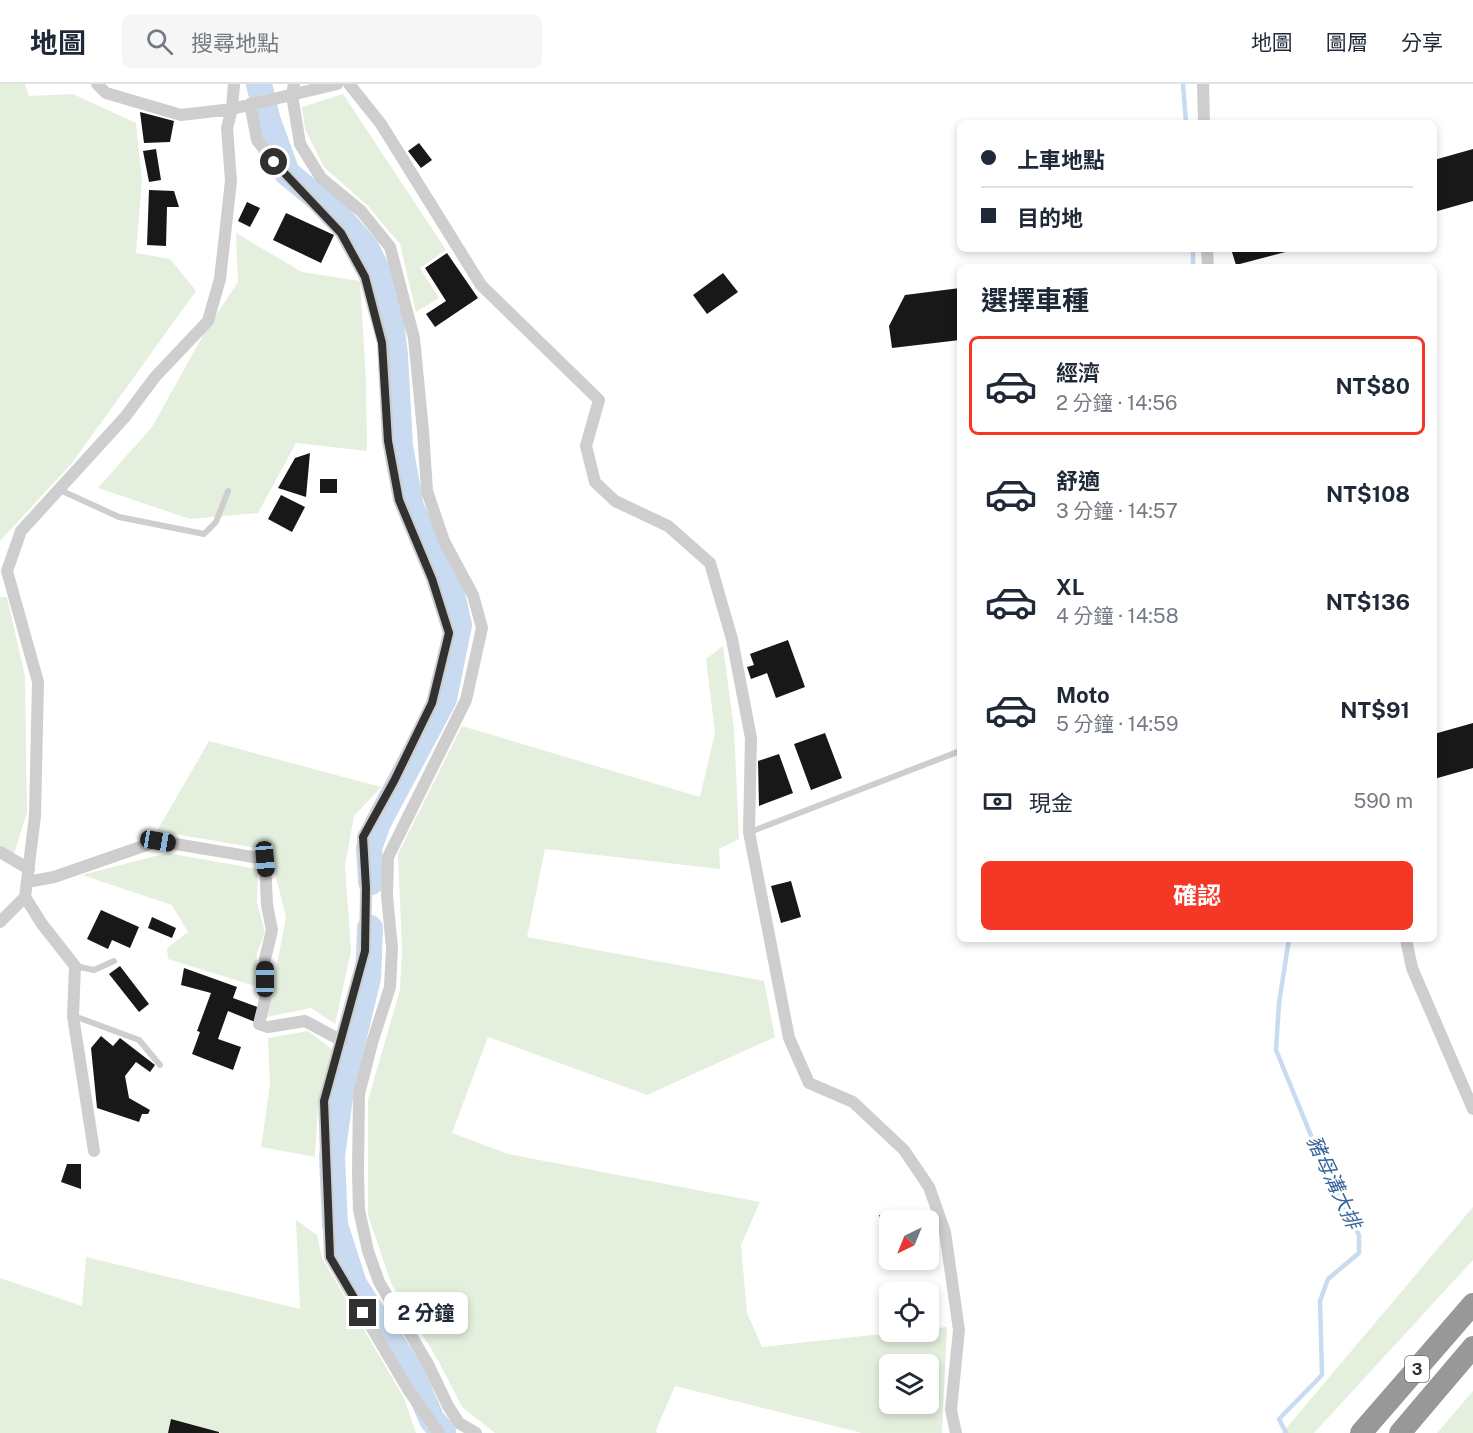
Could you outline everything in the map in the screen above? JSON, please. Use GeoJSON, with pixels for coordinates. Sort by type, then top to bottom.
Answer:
{"type":"FeatureCollection","features":[{"type":"Feature","properties":{"kind":"highway","name":"3"},"geometry":{"type":"LineString","coordinates":[[1361,1433],[1473,1304]]}},
{"type":"Feature","properties":{"kind":"highway","name":"3"},"geometry":{"type":"LineString","coordinates":[[1400,1433],[1473,1347]]}},
{"type":"Feature","properties":{"kind":"street"},"geometry":{"type":"LineString","coordinates":[[97,84],[106,93],[181,115],[232,109],[293,89],[337,84]]}},
{"type":"Feature","properties":{"kind":"street"},"geometry":{"type":"LineString","coordinates":[[0,922],[25,897],[35,816],[38,682],[7,571],[21,531],[125,417],[155,377],[208,321],[220,279],[231,181],[227,128],[232,109],[234,84]]}},
{"type":"Feature","properties":{"kind":"street"},"geometry":{"type":"LineString","coordinates":[[349,84],[381,124],[481,285],[599,400],[586,446],[595,482],[615,501],[668,526],[710,563],[732,639],[751,738],[749,832],[789,1038],[809,1083],[853,1102],[904,1150],[929,1187],[945,1232],[959,1330],[951,1410],[956,1433]]}},
{"type":"Feature","properties":{"kind":"street"},"geometry":{"type":"LineString","coordinates":[[1203,84],[1204,120]]}},
{"type":"Feature","properties":{"kind":"street"},"geometry":{"type":"LineString","coordinates":[[293,89],[300,144],[321,178],[361,211],[390,247],[414,338],[427,491],[444,541],[473,595],[482,628],[466,700],[388,857],[387,896],[392,948],[390,987],[372,1042],[359,1094],[358,1173],[359,1210],[368,1251],[379,1282],[428,1364],[448,1406],[459,1423],[476,1433]]}},
{"type":"Feature","properties":{"kind":"street"},"geometry":{"type":"LineString","coordinates":[[250,104],[257,140],[274,162],[341,233],[365,277],[382,343],[388,441],[399,500],[432,579],[449,633],[432,703],[394,781],[363,837],[366,888],[365,951],[324,1101],[330,1257],[409,1391],[439,1433]]}},
{"type":"Feature","properties":{"kind":"street"},"geometry":{"type":"LineString","coordinates":[[0,852],[28,875],[54,877],[158,841],[265,859],[267,905],[272,930],[265,959],[265,1000],[259,1024],[268,1027],[305,1021],[342,1041]]}},
{"type":"Feature","properties":{"kind":"street"},"geometry":{"type":"LineString","coordinates":[[25,897],[42,924],[75,966],[74,1016],[94,1151]]}},
{"type":"Feature","properties":{"kind":"street"},"geometry":{"type":"LineString","coordinates":[[1407,942],[1412,968],[1473,1109]]}},
{"type":"Feature","properties":{"kind":"lane"},"geometry":{"type":"LineString","coordinates":[[60,490],[119,517],[204,534],[216,522],[228,491]]}},
{"type":"Feature","properties":{"kind":"lane"},"geometry":{"type":"LineString","coordinates":[[749,832],[957,752]]}},
{"type":"Feature","properties":{"kind":"lane"},"geometry":{"type":"LineString","coordinates":[[75,966],[94,970],[114,961]]}},
{"type":"Feature","properties":{"kind":"lane"},"geometry":{"type":"LineString","coordinates":[[74,1016],[139,1040],[159,1065]]}},
{"type":"Feature","properties":{"kind":"green space"},"geometry":{"type":"Polygon","coordinates":[[[0,84],[25,84],[29,96],[73,94],[136,123],[142,179],[136,253],[170,259],[196,291],[72,463],[0,541],[0,84]]]}},
{"type":"Feature","properties":{"kind":"green space"},"geometry":{"type":"Polygon","coordinates":[[[343,94],[446,250],[420,268],[439,298],[416,312],[400,244],[368,206],[324,167],[305,129],[302,107],[343,94]]]}},
{"type":"Feature","properties":{"kind":"green space"},"geometry":{"type":"Polygon","coordinates":[[[236,233],[302,272],[360,281],[366,381],[367,451],[296,443],[258,513],[190,519],[98,488],[152,427],[206,330],[238,282],[236,233]]]}},
{"type":"Feature","properties":{"kind":"green space"},"geometry":{"type":"Polygon","coordinates":[[[0,597],[7,597],[25,676],[27,812],[13,857],[0,845],[0,597]]]}},
{"type":"Feature","properties":{"kind":"green space"},"geometry":{"type":"Polygon","coordinates":[[[723,646],[734,729],[739,839],[719,849],[720,869],[545,849],[527,937],[764,981],[775,1037],[647,1095],[488,1037],[452,1133],[508,1154],[760,1202],[741,1245],[747,1313],[762,1347],[879,1334],[879,1342],[939,1342],[939,1328],[947,1327],[942,1433],[862,1433],[675,1386],[656,1430],[657,1433],[495,1433],[462,1407],[439,1362],[391,1283],[368,1215],[368,1100],[400,990],[402,949],[398,854],[462,726],[700,797],[715,733],[706,659],[723,646]]]}},
{"type":"Feature","properties":{"kind":"green space"},"geometry":{"type":"Polygon","coordinates":[[[209,741],[381,787],[354,816],[345,866],[351,951],[335,1024],[311,1008],[267,1017],[286,917],[269,850],[157,831],[209,741]]]}},
{"type":"Feature","properties":{"kind":"green space"},"geometry":{"type":"Polygon","coordinates":[[[167,853],[258,869],[257,903],[265,932],[257,953],[255,986],[168,959],[167,948],[188,932],[172,905],[82,875],[167,853]]]}},
{"type":"Feature","properties":{"kind":"green space"},"geometry":{"type":"Polygon","coordinates":[[[308,1031],[332,1049],[318,1105],[315,1157],[261,1147],[270,1085],[268,1038],[308,1031]]]}},
{"type":"Feature","properties":{"kind":"green space"},"geometry":{"type":"Polygon","coordinates":[[[1473,1207],[1473,1260],[1314,1433],[1282,1433],[1473,1207]]]}},
{"type":"Feature","properties":{"kind":"green space"},"geometry":{"type":"Polygon","coordinates":[[[296,1220],[317,1235],[322,1258],[404,1398],[416,1433],[222,1433],[172,1419],[168,1433],[0,1433],[0,1278],[82,1306],[86,1257],[300,1309],[296,1220]]]}},
{"type":"Feature","properties":{"kind":"green space"},"geometry":{"type":"Polygon","coordinates":[[[1473,1391],[1473,1433],[1437,1433],[1473,1391]]]}},
{"type":"Feature","properties":{"kind":"building"},"geometry":{"type":"Polygon","coordinates":[[[140,112],[174,121],[170,142],[144,143],[140,112]]]}},
{"type":"Feature","properties":{"kind":"building"},"geometry":{"type":"Polygon","coordinates":[[[419,143],[432,160],[421,168],[408,151],[419,143]]]}},
{"type":"Feature","properties":{"kind":"building"},"geometry":{"type":"Polygon","coordinates":[[[156,149],[161,180],[149,182],[143,151],[156,149]]]}},
{"type":"Feature","properties":{"kind":"building"},"geometry":{"type":"Polygon","coordinates":[[[1473,149],[1473,201],[1437,211],[1437,159],[1473,149]]]}},
{"type":"Feature","properties":{"kind":"building"},"geometry":{"type":"Polygon","coordinates":[[[149,190],[174,191],[179,207],[167,207],[166,246],[147,245],[149,190]]]}},
{"type":"Feature","properties":{"kind":"building"},"geometry":{"type":"Polygon","coordinates":[[[247,202],[260,208],[250,227],[238,221],[247,202]]]}},
{"type":"Feature","properties":{"kind":"building"},"geometry":{"type":"Polygon","coordinates":[[[286,213],[334,235],[321,263],[273,240],[286,213]]]}},
{"type":"Feature","properties":{"kind":"building"},"geometry":{"type":"Polygon","coordinates":[[[1232,252],[1285,252],[1240,264],[1236,264],[1232,252]]]}},
{"type":"Feature","properties":{"kind":"building"},"geometry":{"type":"Polygon","coordinates":[[[447,253],[478,298],[435,327],[426,314],[446,301],[425,268],[447,253]]]}},
{"type":"Feature","properties":{"kind":"building"},"geometry":{"type":"Polygon","coordinates":[[[723,273],[738,292],[707,314],[693,295],[723,273]]]}},
{"type":"Feature","properties":{"kind":"building"},"geometry":{"type":"Polygon","coordinates":[[[957,288],[957,340],[892,348],[889,326],[905,295],[957,288]]]}},
{"type":"Feature","properties":{"kind":"building"},"geometry":{"type":"Polygon","coordinates":[[[310,453],[306,497],[278,488],[295,458],[310,453]]]}},
{"type":"Feature","properties":{"kind":"building"},"geometry":{"type":"Polygon","coordinates":[[[320,479],[337,479],[337,493],[320,493],[320,479]]]}},
{"type":"Feature","properties":{"kind":"building"},"geometry":{"type":"Polygon","coordinates":[[[281,495],[305,507],[292,532],[268,519],[281,495]]]}},
{"type":"Feature","properties":{"kind":"building"},"geometry":{"type":"Polygon","coordinates":[[[788,640],[805,687],[776,698],[767,673],[751,679],[747,667],[754,665],[750,654],[788,640]]]}},
{"type":"Feature","properties":{"kind":"building"},"geometry":{"type":"Polygon","coordinates":[[[1473,723],[1473,768],[1437,778],[1437,733],[1473,723]]]}},
{"type":"Feature","properties":{"kind":"building"},"geometry":{"type":"Polygon","coordinates":[[[825,733],[842,778],[811,790],[794,744],[825,733]]]}},
{"type":"Feature","properties":{"kind":"building"},"geometry":{"type":"Polygon","coordinates":[[[779,754],[793,793],[759,806],[758,761],[779,754]]]}},
{"type":"Feature","properties":{"kind":"building"},"geometry":{"type":"Polygon","coordinates":[[[791,881],[801,917],[781,923],[771,886],[791,881]]]}},
{"type":"Feature","properties":{"kind":"building"},"geometry":{"type":"Polygon","coordinates":[[[101,910],[139,927],[130,948],[112,940],[108,949],[87,939],[101,910]]]}},
{"type":"Feature","properties":{"kind":"building"},"geometry":{"type":"Polygon","coordinates":[[[152,917],[176,928],[172,938],[148,928],[152,917]]]}},
{"type":"Feature","properties":{"kind":"building"},"geometry":{"type":"Polygon","coordinates":[[[120,966],[149,1004],[139,1012],[109,974],[120,966]]]}},
{"type":"Feature","properties":{"kind":"building"},"geometry":{"type":"Polygon","coordinates":[[[184,968],[237,987],[233,998],[260,1008],[255,1022],[228,1011],[218,1039],[241,1047],[233,1070],[192,1054],[200,1032],[197,1031],[211,993],[181,985],[184,968]]]}},
{"type":"Feature","properties":{"kind":"building"},"geometry":{"type":"Polygon","coordinates":[[[101,1036],[113,1046],[120,1038],[155,1065],[150,1072],[136,1062],[125,1076],[129,1098],[150,1110],[148,1114],[142,1114],[139,1122],[97,1108],[91,1048],[101,1036]]]}},
{"type":"Feature","properties":{"kind":"building"},"geometry":{"type":"Polygon","coordinates":[[[67,1164],[81,1164],[81,1189],[61,1182],[67,1164]]]}},
{"type":"Feature","properties":{"kind":"building"},"geometry":{"type":"Polygon","coordinates":[[[171,1419],[219,1432],[219,1433],[168,1433],[171,1419]]]}},
{"type":"Feature","properties":{"kind":"waterway"},"geometry":{"type":"LineString","coordinates":[[259,84],[268,121],[287,173],[337,214],[367,249],[388,293],[395,356],[400,446],[411,507],[451,589],[459,625],[444,699],[378,823],[369,848],[371,882]]}},
{"type":"Feature","properties":{"kind":"waterway","name":"豬母溝大排"},"geometry":{"type":"LineString","coordinates":[[1183,84],[1186,120]]}},
{"type":"Feature","properties":{"kind":"waterway","name":"豬母溝大排"},"geometry":{"type":"LineString","coordinates":[[1193,252],[1193,264]]}},
{"type":"Feature","properties":{"kind":"waterway"},"geometry":{"type":"LineString","coordinates":[[370,928],[368,978],[341,1090],[332,1156],[335,1225],[354,1284],[412,1373],[432,1420],[443,1432]]}},
{"type":"Feature","properties":{"kind":"waterway","name":"豬母溝大排"},"geometry":{"type":"LineString","coordinates":[[1286,1433],[1279,1419],[1322,1375],[1320,1301],[1328,1279],[1359,1253],[1359,1235],[1328,1177],[1276,1050],[1279,1003],[1289,942]]}},
{"type":"Feature","properties":{"kind":"route"},"geometry":{"type":"LineString","coordinates":[[274,162],[341,233],[365,277],[382,343],[388,441],[399,500],[432,579],[449,633],[432,703],[394,781],[363,837],[366,888],[365,951],[324,1101],[330,1257],[363,1313]]}}]}
